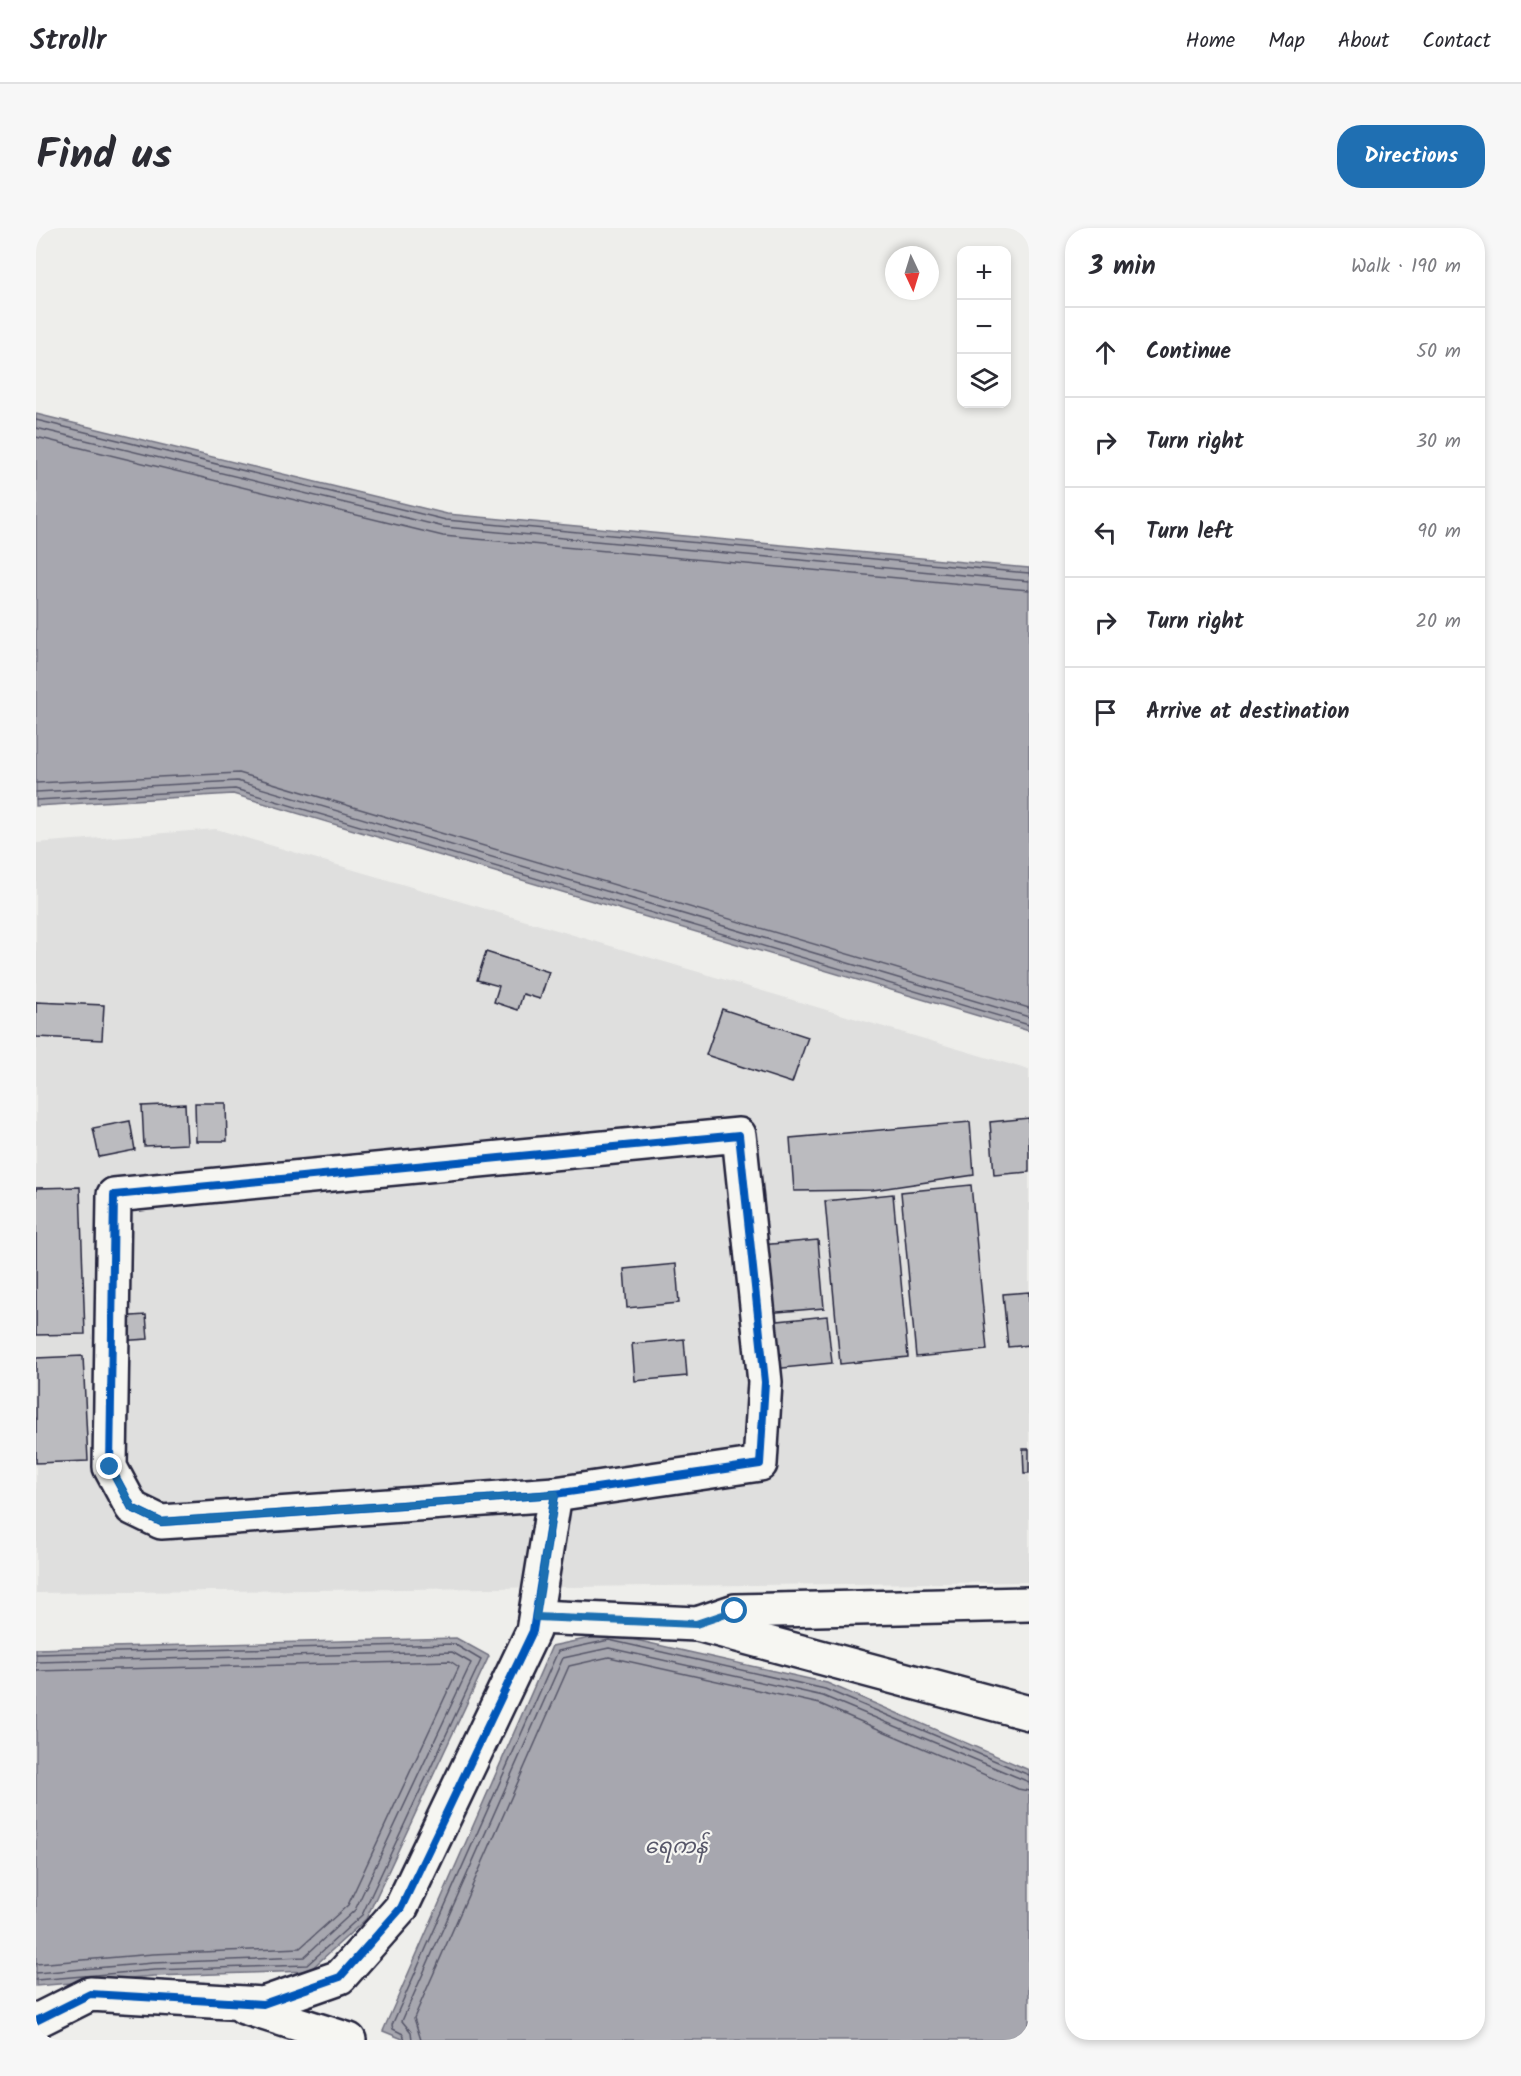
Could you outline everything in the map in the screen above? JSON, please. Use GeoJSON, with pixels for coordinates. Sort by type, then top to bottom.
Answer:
{"type":"FeatureCollection","features":[{"type":"Feature","properties":{"kind":"street"},"geometry":{"type":"LineString","coordinates":[[739,1135],[765,1382],[760,1464],[555,1494],[161,1522],[132,1508],[110,1467],[114,1195],[739,1135]]}},
{"type":"Feature","properties":{"kind":"street"},"geometry":{"type":"LineString","coordinates":[[36,2021],[90,1994],[263,2004],[340,1977],[401,1908],[533,1631],[555,1494]]}},
{"type":"Feature","properties":{"kind":"street"},"geometry":{"type":"LineString","coordinates":[[696,1624],[735,1611],[1029,1604]]}},
{"type":"Feature","properties":{"kind":"street"},"geometry":{"type":"LineString","coordinates":[[536,1617],[696,1624],[1029,1713]]}},
{"type":"Feature","properties":{"kind":"street"},"geometry":{"type":"LineString","coordinates":[[225,2001],[349,2040]]}},
{"type":"Feature","properties":{"kind":"shaded area"},"geometry":{"type":"Polygon","coordinates":[[[216,829],[1029,1070],[1029,1582],[36,1593],[36,843],[216,829]]]}},
{"type":"Feature","properties":{"kind":"water"},"geometry":{"type":"Polygon","coordinates":[[[36,414],[447,514],[1029,568],[1029,1031],[233,794],[36,806],[36,414]]]}},
{"type":"Feature","properties":{"kind":"water","name":"ရေကန်"},"geometry":{"type":"Polygon","coordinates":[[[609,1634],[827,1683],[1029,1770],[1029,2040],[405,2040],[383,2031],[552,1646],[609,1634]]]}},
{"type":"Feature","properties":{"kind":"water"},"geometry":{"type":"Polygon","coordinates":[[[456,1638],[489,1656],[366,1919],[309,1971],[154,1976],[36,1986],[36,1649],[456,1638]]]}},
{"type":"Feature","properties":{"kind":"building"},"geometry":{"type":"Polygon","coordinates":[[[486,952],[549,972],[540,999],[523,994],[518,1010],[494,1002],[499,986],[477,980],[486,952]]]}},
{"type":"Feature","properties":{"kind":"building"},"geometry":{"type":"Polygon","coordinates":[[[36,1002],[104,1005],[102,1040],[36,1037],[36,1002]]]}},
{"type":"Feature","properties":{"kind":"building"},"geometry":{"type":"Polygon","coordinates":[[[722,1009],[808,1037],[792,1083],[706,1055],[722,1009]]]}},
{"type":"Feature","properties":{"kind":"building"},"geometry":{"type":"Polygon","coordinates":[[[195,1103],[226,1103],[227,1141],[196,1141],[195,1103]]]}},
{"type":"Feature","properties":{"kind":"building"},"geometry":{"type":"Polygon","coordinates":[[[185,1104],[187,1144],[144,1146],[142,1106],[185,1104]]]}},
{"type":"Feature","properties":{"kind":"building"},"geometry":{"type":"Polygon","coordinates":[[[1029,1118],[1029,1172],[994,1175],[990,1122],[1029,1118]]]}},
{"type":"Feature","properties":{"kind":"building"},"geometry":{"type":"Polygon","coordinates":[[[130,1121],[135,1150],[99,1157],[93,1128],[130,1121]]]}},
{"type":"Feature","properties":{"kind":"building"},"geometry":{"type":"Polygon","coordinates":[[[970,1122],[974,1175],[873,1190],[794,1191],[790,1138],[970,1122]]]}},
{"type":"Feature","properties":{"kind":"building"},"geometry":{"type":"Polygon","coordinates":[[[971,1185],[987,1350],[916,1357],[901,1192],[971,1185]]]}},
{"type":"Feature","properties":{"kind":"building"},"geometry":{"type":"Polygon","coordinates":[[[80,1187],[85,1334],[36,1335],[36,1188],[80,1187]]]}},
{"type":"Feature","properties":{"kind":"building"},"geometry":{"type":"Polygon","coordinates":[[[893,1194],[908,1357],[840,1364],[825,1201],[893,1194]]]}},
{"type":"Feature","properties":{"kind":"building"},"geometry":{"type":"Polygon","coordinates":[[[818,1240],[824,1308],[766,1313],[760,1245],[818,1240]]]}},
{"type":"Feature","properties":{"kind":"building"},"geometry":{"type":"Polygon","coordinates":[[[676,1264],[679,1303],[627,1308],[624,1269],[676,1264]]]}},
{"type":"Feature","properties":{"kind":"building"},"geometry":{"type":"Polygon","coordinates":[[[1029,1292],[1029,1345],[1008,1347],[1003,1294],[1029,1292]]]}},
{"type":"Feature","properties":{"kind":"building"},"geometry":{"type":"Polygon","coordinates":[[[146,1315],[148,1339],[118,1341],[117,1317],[146,1315]]]}},
{"type":"Feature","properties":{"kind":"building"},"geometry":{"type":"Polygon","coordinates":[[[827,1316],[832,1363],[773,1369],[768,1322],[827,1316]]]}},
{"type":"Feature","properties":{"kind":"building"},"geometry":{"type":"Polygon","coordinates":[[[684,1339],[687,1376],[635,1381],[632,1344],[684,1339]]]}},
{"type":"Feature","properties":{"kind":"building"},"geometry":{"type":"Polygon","coordinates":[[[83,1356],[88,1461],[36,1463],[36,1358],[83,1356]]]}},
{"type":"Feature","properties":{"kind":"building"},"geometry":{"type":"Polygon","coordinates":[[[1023,1449],[1029,1449],[1029,1473],[1024,1473],[1023,1449]]]}},
{"type":"Feature","properties":{"kind":"cycle path"},"geometry":{"type":"LineString","coordinates":[[739,1135],[765,1382],[760,1464],[555,1494],[207,1519],[161,1522],[132,1508],[110,1467],[114,1195],[739,1135]]}},
{"type":"Feature","properties":{"kind":"cycle path"},"geometry":{"type":"LineString","coordinates":[[36,2021],[90,1994],[263,2004],[340,1977],[401,1908],[533,1631],[555,1494]]}},
{"type":"Feature","properties":{"kind":"route"},"geometry":{"type":"LineString","coordinates":[[110,1467],[132,1508],[161,1522],[555,1494],[536,1617],[696,1624],[735,1611]]}}]}
